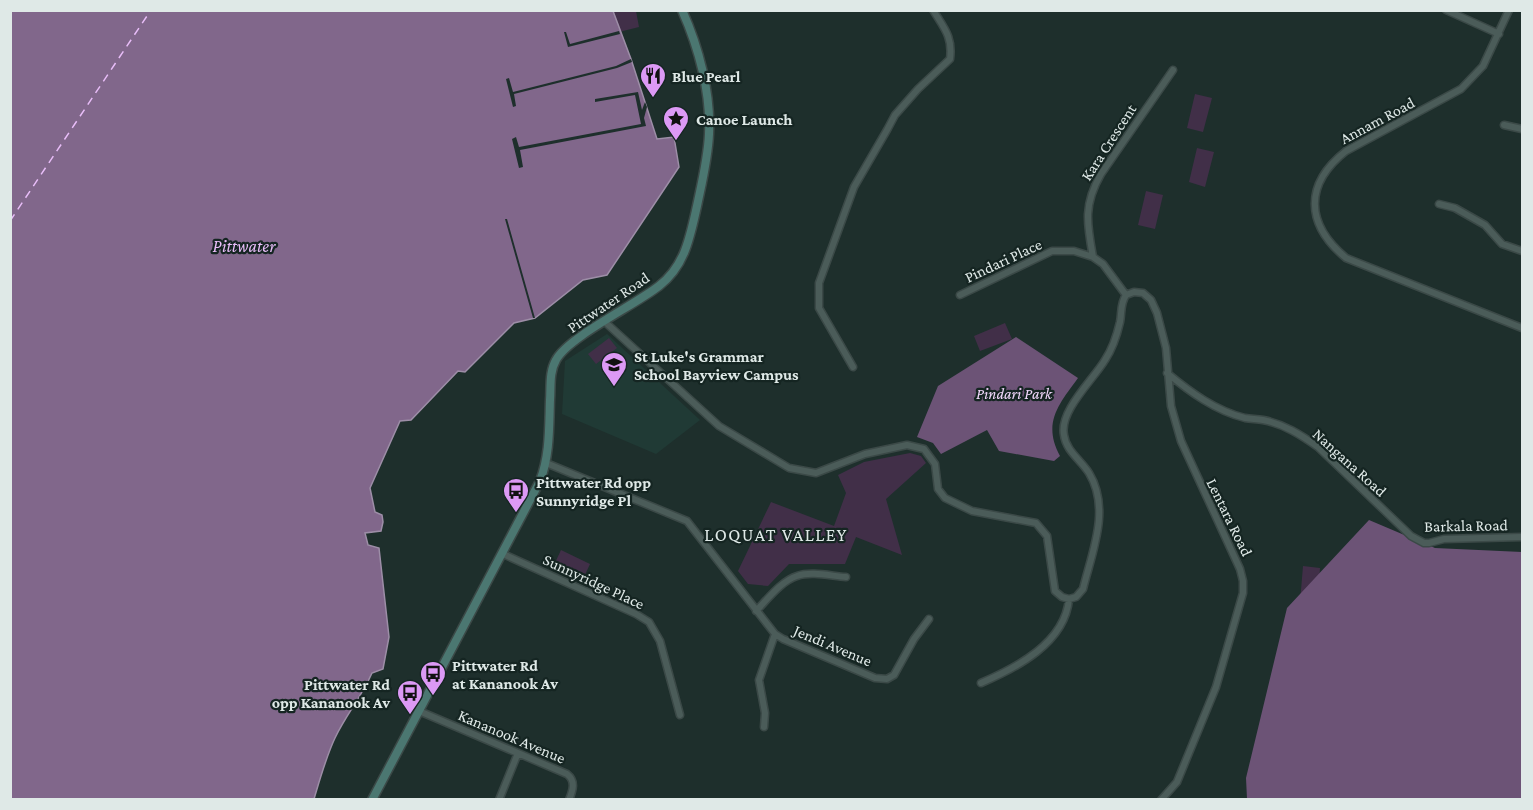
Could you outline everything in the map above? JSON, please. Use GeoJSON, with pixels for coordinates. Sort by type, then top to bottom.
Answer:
{"type":"FeatureCollection","features":[{"type":"Feature","properties":{"kind":"main road","name":"Pittwater Road"},"geometry":{"type":"LineString","coordinates":[[372,800],[540,481],[546,463],[551,382],[556,360],[566,348],[666,281],[684,256],[705,164],[709,121],[698,56],[682,10]]}},
{"type":"Feature","properties":{"kind":"street"},"geometry":{"type":"LineString","coordinates":[[853,367],[819,308],[819,283],[854,187],[891,122],[918,89],[950,59],[952,47],[950,38],[933,10]]}},
{"type":"Feature","properties":{"kind":"street"},"geometry":{"type":"LineString","coordinates":[[1446,10],[1499,34]]}},
{"type":"Feature","properties":{"kind":"street","name":"Annam Road"},"geometry":{"type":"LineString","coordinates":[[1509,10],[1483,66],[1461,89],[1362,141],[1332,162],[1321,177],[1316,192],[1316,210],[1324,236],[1330,245],[1346,258],[1522,328]]}},
{"type":"Feature","properties":{"kind":"street","name":"Kara Crescent"},"geometry":{"type":"LineString","coordinates":[[1093,257],[1087,218],[1092,189],[1173,70]]}},
{"type":"Feature","properties":{"kind":"street"},"geometry":{"type":"LineString","coordinates":[[1504,125],[1522,129]]}},
{"type":"Feature","properties":{"kind":"street"},"geometry":{"type":"LineString","coordinates":[[1438,204],[1455,208],[1485,225],[1502,244],[1522,251]]}},
{"type":"Feature","properties":{"kind":"street","name":"Pindari Place"},"geometry":{"type":"LineString","coordinates":[[960,295],[1053,251],[1074,251],[1093,257]]}},
{"type":"Feature","properties":{"kind":"street"},"geometry":{"type":"LineString","coordinates":[[605,322],[718,426],[789,468],[816,473],[865,454],[907,445],[924,449],[935,464],[938,489],[945,498],[972,511],[1033,520],[1042,527],[1048,542],[1055,591],[1062,597],[1070,599],[1081,594],[1083,589],[1099,525],[1100,510],[1091,476],[1066,444],[1063,424],[1068,411],[1105,360],[1114,343],[1121,319],[1121,305],[1126,295],[1103,264],[1093,257]]}},
{"type":"Feature","properties":{"kind":"street","name":"Lentara Road"},"geometry":{"type":"LineString","coordinates":[[1126,295],[1134,292],[1143,293],[1154,304],[1164,334],[1171,405],[1180,441],[1240,568],[1243,593],[1216,687],[1177,782],[1161,800]]}},
{"type":"Feature","properties":{"kind":"street","name":"Nangana Road"},"geometry":{"type":"LineString","coordinates":[[1167,374],[1218,407],[1244,418],[1278,424],[1303,436],[1318,447],[1412,536]]}},
{"type":"Feature","properties":{"kind":"street","name":"Jendi Avenue"},"geometry":{"type":"LineString","coordinates":[[546,463],[687,521],[775,634],[875,678],[887,679],[894,675],[914,639],[929,619]]}},
{"type":"Feature","properties":{"kind":"street","name":"Barkala Road"},"geometry":{"type":"LineString","coordinates":[[1412,536],[1424,543],[1444,539],[1522,537]]}},
{"type":"Feature","properties":{"kind":"street","name":"Sunnyridge Place"},"geometry":{"type":"LineString","coordinates":[[502,554],[636,614],[649,622],[660,641],[680,715]]}},
{"type":"Feature","properties":{"kind":"street"},"geometry":{"type":"LineString","coordinates":[[756,611],[796,576],[808,574],[846,577]]}},
{"type":"Feature","properties":{"kind":"street"},"geometry":{"type":"LineString","coordinates":[[981,683],[1004,673],[1041,649],[1062,623],[1070,599]]}},
{"type":"Feature","properties":{"kind":"street"},"geometry":{"type":"LineString","coordinates":[[764,727],[765,713],[759,680],[775,634]]}},
{"type":"Feature","properties":{"kind":"street","name":"Kananook Avenue"},"geometry":{"type":"LineString","coordinates":[[419,711],[570,775],[573,785],[569,800]]}},
{"type":"Feature","properties":{"kind":"street"},"geometry":{"type":"LineString","coordinates":[[499,800],[518,753]]}},
{"type":"Feature","properties":{"kind":"shaded area"},"geometry":{"type":"Polygon","coordinates":[[[613,11],[636,11],[639,27],[619,32],[613,11]]]}},
{"type":"Feature","properties":{"kind":"shaded area"},"geometry":{"type":"Polygon","coordinates":[[[1195,94],[1212,98],[1203,132],[1187,128],[1195,94]]]}},
{"type":"Feature","properties":{"kind":"shaded area"},"geometry":{"type":"Polygon","coordinates":[[[1197,148],[1214,152],[1205,187],[1189,182],[1197,148]]]}},
{"type":"Feature","properties":{"kind":"shaded area"},"geometry":{"type":"Polygon","coordinates":[[[1146,191],[1163,195],[1155,229],[1138,225],[1146,191]]]}},
{"type":"Feature","properties":{"kind":"shaded area"},"geometry":{"type":"Polygon","coordinates":[[[1005,323],[1012,339],[980,351],[974,336],[1005,323]]]}},
{"type":"Feature","properties":{"kind":"shaded area","name":"St Luke's Grammar School Bayview Campus"},"geometry":{"type":"Polygon","coordinates":[[[607,334],[700,420],[656,454],[562,414],[565,361],[607,334]]]}},
{"type":"Feature","properties":{"kind":"shaded area"},"geometry":{"type":"Polygon","coordinates":[[[609,338],[617,348],[596,364],[588,354],[609,338]]]}},
{"type":"Feature","properties":{"kind":"shaded area"},"geometry":{"type":"Polygon","coordinates":[[[910,453],[921,456],[926,463],[886,499],[902,555],[856,537],[845,564],[789,564],[768,586],[748,584],[738,571],[771,502],[834,526],[846,493],[838,475],[864,462],[910,453]]]}},
{"type":"Feature","properties":{"kind":"shaded area"},"geometry":{"type":"Polygon","coordinates":[[[561,550],[590,564],[583,579],[554,565],[561,550]]]}},
{"type":"Feature","properties":{"kind":"shaded area"},"geometry":{"type":"Polygon","coordinates":[[[1303,566],[1320,568],[1317,603],[1300,602],[1303,566]]]}},
{"type":"Feature","properties":{"kind":"green space","name":"Pindari Park"},"geometry":{"type":"Polygon","coordinates":[[[1016,337],[1078,378],[1055,414],[1053,434],[1060,456],[1054,461],[999,451],[987,430],[941,454],[933,443],[917,437],[938,386],[1016,337]]]}},
{"type":"Feature","properties":{"kind":"green space"},"geometry":{"type":"Polygon","coordinates":[[[1369,520],[1435,548],[1522,552],[1522,799],[1247,799],[1246,778],[1287,608],[1369,520]]]}},
{"type":"Feature","properties":{"kind":"water","name":"Pittwater"},"geometry":{"type":"Polygon","coordinates":[[[10,11],[613,11],[657,139],[674,137],[679,167],[607,275],[583,280],[535,318],[514,323],[465,372],[458,371],[411,420],[400,421],[370,488],[375,512],[382,515],[381,531],[365,533],[368,545],[379,548],[389,637],[383,669],[372,673],[339,730],[323,768],[314,799],[11,799],[10,11]]]}},
{"type":"Feature","properties":{"kind":"pier"},"geometry":{"type":"Polygon","coordinates":[[[619,31],[620,34],[568,47],[564,32],[570,44],[619,31]]]}},
{"type":"Feature","properties":{"kind":"pier"},"geometry":{"type":"Polygon","coordinates":[[[631,59],[632,62],[617,68],[514,94],[516,106],[513,107],[506,79],[509,78],[513,92],[616,66],[631,59]]]}},
{"type":"Feature","properties":{"kind":"pier"},"geometry":{"type":"Polygon","coordinates":[[[638,92],[642,110],[645,102],[647,107],[644,118],[646,126],[520,150],[523,167],[519,168],[512,139],[516,137],[519,147],[641,124],[635,95],[595,102],[595,99],[638,92]]]}},
{"type":"Feature","properties":{"kind":"pier"},"geometry":{"type":"Polygon","coordinates":[[[505,219],[507,219],[535,318],[533,318],[505,219]]]}},
{"type":"Feature","properties":{"kind":"ferry route"},"geometry":{"type":"LineString","coordinates":[[10,221],[151,10]]}},
{"type":"Feature","properties":{"kind":"place","name":"Blue Pearl"},"geometry":{"type":"Point","coordinates":[653,99]}},
{"type":"Feature","properties":{"kind":"place","name":"Canoe Launch"},"geometry":{"type":"Point","coordinates":[676,142]}},
{"type":"Feature","properties":{"kind":"place","name":"St Luke's Grammar School Bayview Campus"},"geometry":{"type":"Point","coordinates":[614,388]}},
{"type":"Feature","properties":{"kind":"place","name":"Pittwater Rd opp Sunnyridge Pl"},"geometry":{"type":"Point","coordinates":[516,514]}},
{"type":"Feature","properties":{"kind":"place","name":"Pittwater Rd at Kananook Av"},"geometry":{"type":"Point","coordinates":[433,697]}},
{"type":"Feature","properties":{"kind":"place","name":"Pittwater Rd opp Kananook Av"},"geometry":{"type":"Point","coordinates":[410,716]}},
{"type":"Feature","properties":{"kind":"district","name":"LOQUAT VALLEY"},"geometry":{"type":"Point","coordinates":[776,535]}}]}
